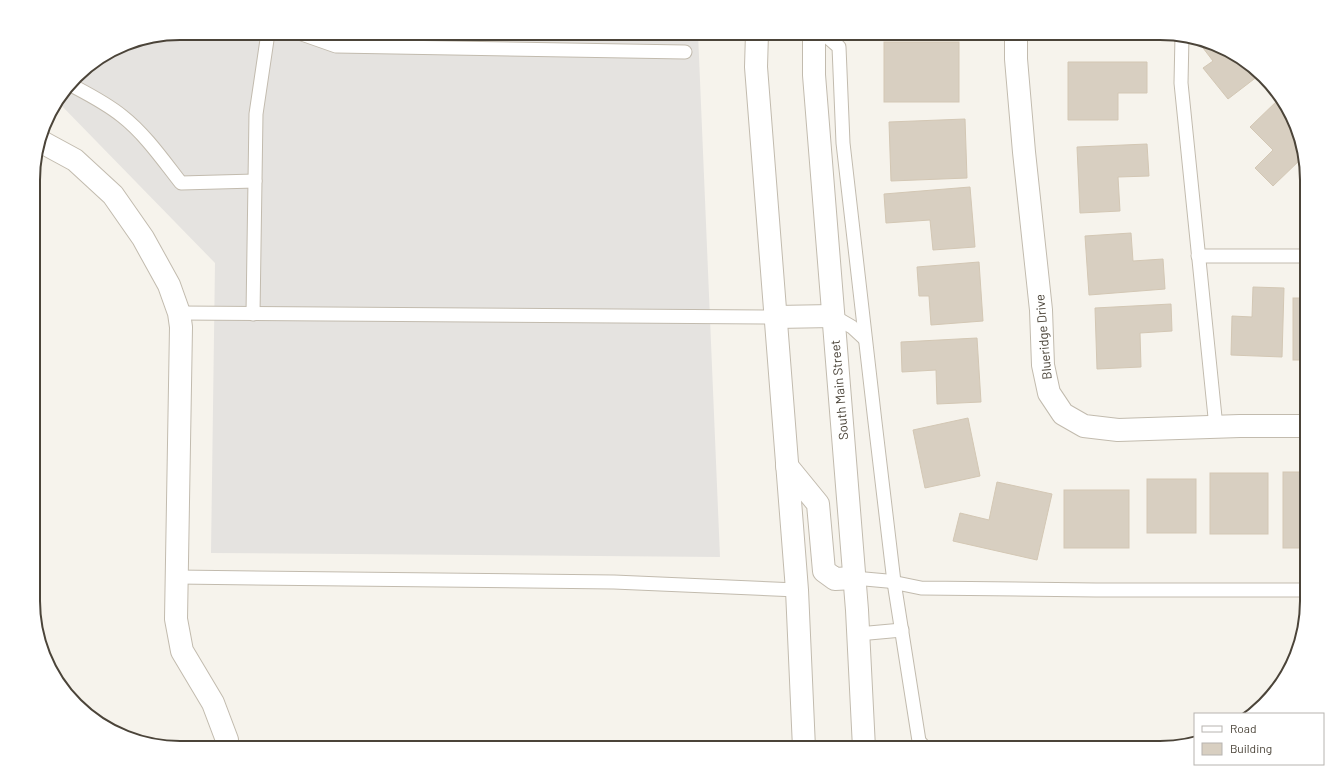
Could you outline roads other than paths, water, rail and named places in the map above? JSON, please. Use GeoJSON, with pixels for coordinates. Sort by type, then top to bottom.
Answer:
{"type":"FeatureCollection","features":[{"type":"Feature","properties":{"kind":"street"},"geometry":{"type":"LineString","coordinates":[[757,40],[756,67],[797,590],[804,741]]}},
{"type":"Feature","properties":{"kind":"street","name":"South Main Street"},"geometry":{"type":"LineString","coordinates":[[814,40],[814,75],[854,578],[864,741]]}},
{"type":"Feature","properties":{"kind":"street","name":"Blueridge Drive"},"geometry":{"type":"LineString","coordinates":[[1016,40],[1016,59],[1024,152],[1041,310],[1043,365],[1049,393],[1063,414],[1084,426],[1118,430],[1300,426]]}},
{"type":"Feature","properties":{"kind":"street"},"geometry":{"type":"LineString","coordinates":[[45,144],[75,160],[113,195],[143,238],[169,285],[179,313],[181,327],[176,619],[182,651],[214,704],[227,741]]}},
{"type":"Feature","properties":{"kind":"street"},"geometry":{"type":"LineString","coordinates":[[776,317],[833,316]]}},
{"type":"Feature","properties":{"kind":"street"},"geometry":{"type":"LineString","coordinates":[[787,466],[818,504],[824,571],[835,579],[854,578]]}},
{"type":"Feature","properties":{"kind":"lane"},"geometry":{"type":"LineString","coordinates":[[253,314],[256,114],[267,40]]}},
{"type":"Feature","properties":{"kind":"lane"},"geometry":{"type":"LineString","coordinates":[[319,40],[336,46],[685,52]]}},
{"type":"Feature","properties":{"kind":"lane"},"geometry":{"type":"LineString","coordinates":[[831,40],[839,48],[843,143],[865,339],[894,582],[919,741]]}},
{"type":"Feature","properties":{"kind":"lane"},"geometry":{"type":"LineString","coordinates":[[1182,42],[1181,83],[1216,427]]}},
{"type":"Feature","properties":{"kind":"lane"},"geometry":{"type":"LineString","coordinates":[[76,87],[98,99],[122,116],[148,141],[181,183],[255,181]]}},
{"type":"Feature","properties":{"kind":"lane"},"geometry":{"type":"LineString","coordinates":[[1198,256],[1300,256]]}},
{"type":"Feature","properties":{"kind":"lane"},"geometry":{"type":"LineString","coordinates":[[179,313],[776,317]]}},
{"type":"Feature","properties":{"kind":"lane"},"geometry":{"type":"LineString","coordinates":[[833,316],[852,327],[865,339]]}},
{"type":"Feature","properties":{"kind":"lane"},"geometry":{"type":"LineString","coordinates":[[177,577],[614,582],[797,590]]}},
{"type":"Feature","properties":{"kind":"lane"},"geometry":{"type":"LineString","coordinates":[[854,578],[894,582],[921,588],[1300,590]]}},
{"type":"Feature","properties":{"kind":"lane"},"geometry":{"type":"LineString","coordinates":[[858,634],[902,630]]}}]}
